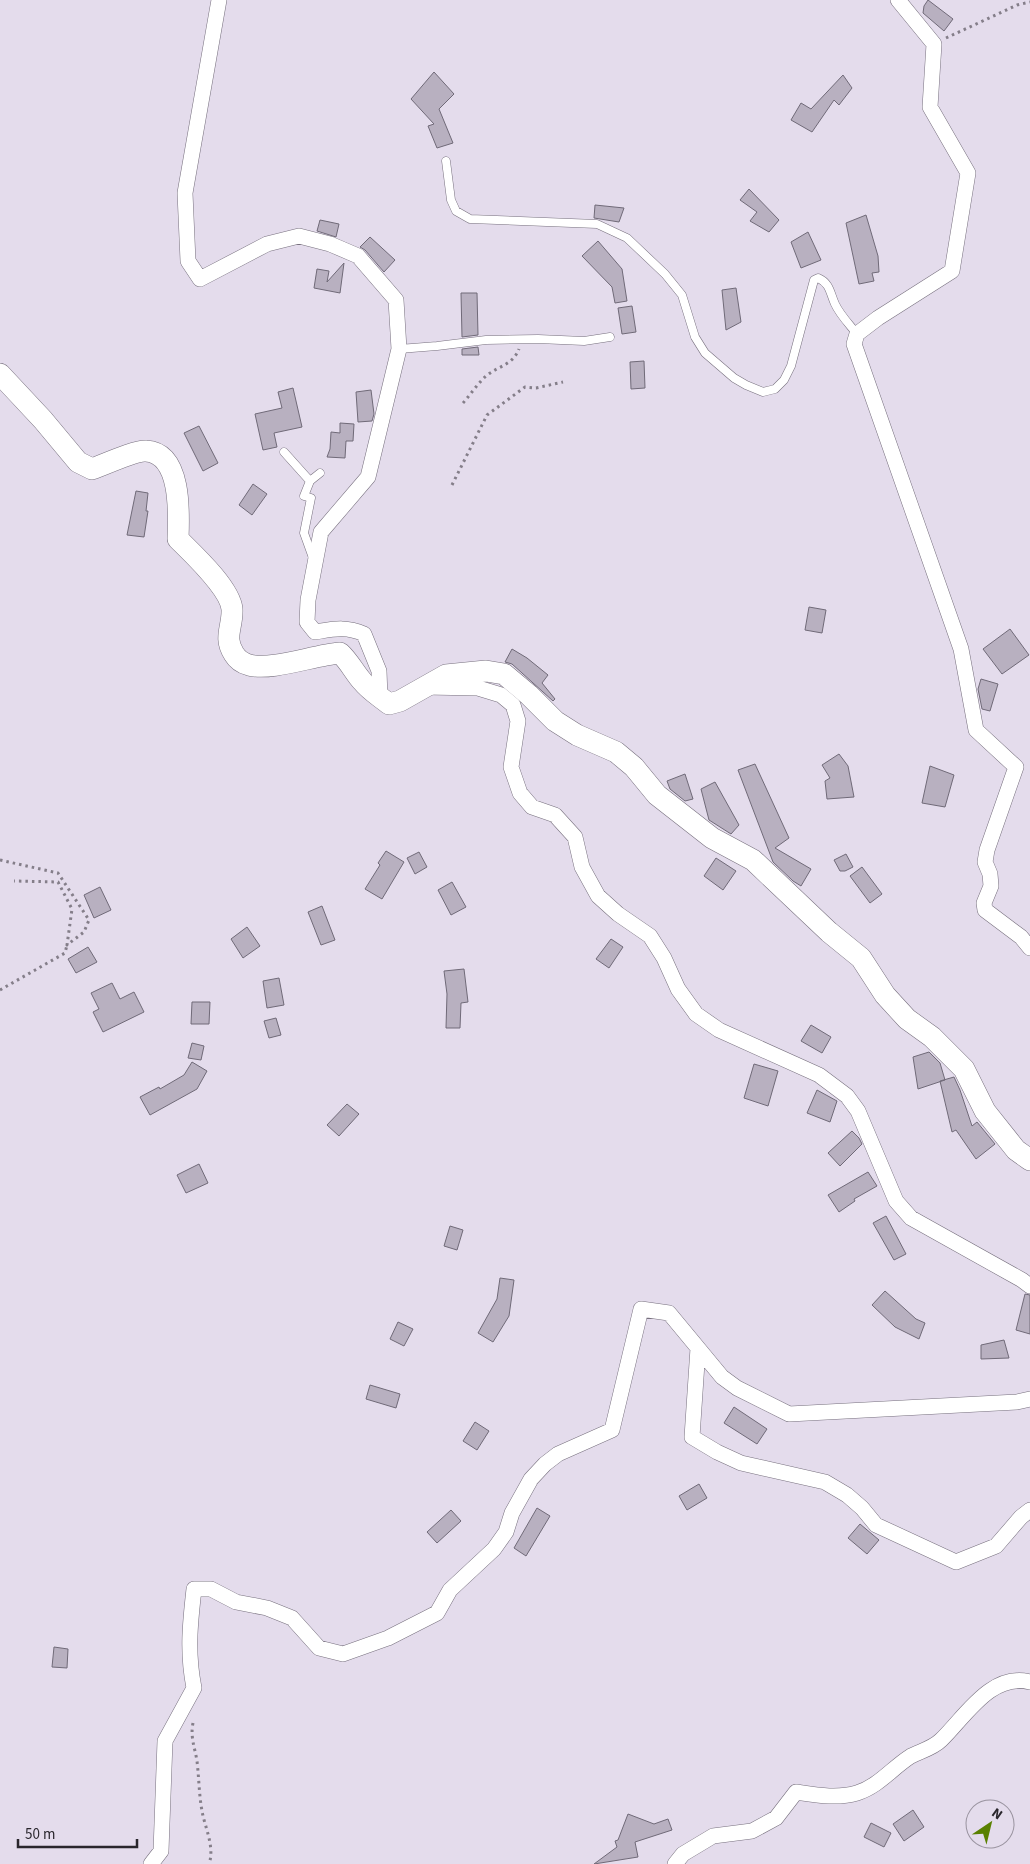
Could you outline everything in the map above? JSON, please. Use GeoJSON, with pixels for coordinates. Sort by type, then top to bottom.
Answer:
{"type":"FeatureCollection","features":[{"type":"Feature","properties":{"kind":"main road"},"geometry":{"type":"LineString","coordinates":[[0,374],[43,420],[78,462],[92,470],[145,451],[158,454],[172,470],[180,510],[178,539],[208,570],[224,592],[232,608],[228,645],[237,659],[250,665],[270,665],[284,664],[340,652],[373,694],[389,704],[400,701],[446,675],[486,671],[504,674],[555,721],[577,735],[616,752],[634,767],[657,795],[712,838],[753,860],[829,932],[861,958],[885,995],[907,1019],[932,1037],[964,1069],[985,1110],[1016,1150],[1030,1160]]}},
{"type":"Feature","properties":{"kind":"street"},"geometry":{"type":"LineString","coordinates":[[219,0],[185,193],[188,261],[200,278],[267,244],[299,236],[330,244],[358,256],[396,300],[399,349],[368,477],[321,532],[307,622],[315,632],[337,628],[351,628],[364,634],[379,671],[380,697]]}},
{"type":"Feature","properties":{"kind":"street"},"geometry":{"type":"LineString","coordinates":[[898,0],[934,44],[930,107],[968,173],[952,271],[878,318],[857,334],[854,344],[961,649],[976,730],[1016,767],[987,850],[985,862],[990,874],[991,886],[984,903],[984,910],[1021,936],[1030,948]]}},
{"type":"Feature","properties":{"kind":"street"},"geometry":{"type":"LineString","coordinates":[[424,687],[478,688],[501,695],[513,705],[518,721],[511,768],[520,793],[532,807],[555,815],[576,836],[582,867],[598,896],[618,914],[650,936],[664,958],[678,989],[696,1014],[719,1030],[819,1075],[847,1096],[858,1111],[896,1201],[911,1218],[1030,1286]]}},
{"type":"Feature","properties":{"kind":"street"},"geometry":{"type":"LineString","coordinates":[[151,1864],[162,1851],[165,1741],[194,1688],[188,1638],[194,1589],[211,1589],[236,1602],[268,1608],[292,1618],[319,1648],[343,1654],[388,1638],[437,1613],[450,1590],[494,1549],[506,1532],[512,1513],[531,1479],[545,1464],[558,1454],[588,1439],[612,1430],[641,1309],[669,1314],[722,1377],[737,1388],[789,1414],[1016,1402],[1030,1399]]}},
{"type":"Feature","properties":{"kind":"street"},"geometry":{"type":"LineString","coordinates":[[698,1348],[692,1437],[717,1452],[741,1463],[825,1482],[848,1495],[876,1525],[956,1562],[996,1546],[1021,1517],[1030,1510]]}},
{"type":"Feature","properties":{"kind":"street"},"geometry":{"type":"LineString","coordinates":[[675,1864],[683,1854],[713,1836],[752,1831],[776,1818],[796,1792],[826,1797],[857,1793],[880,1782],[910,1757],[940,1742],[987,1692],[1009,1682],[1030,1682]]}},
{"type":"Feature","properties":{"kind":"lane"},"geometry":{"type":"LineString","coordinates":[[446,161],[450,200],[456,211],[470,219],[596,224],[627,238],[665,274],[682,295],[695,337],[705,353],[734,378],[757,391],[768,392],[775,389],[784,380],[791,366],[814,280],[818,278],[828,285],[835,304],[857,334]]}},
{"type":"Feature","properties":{"kind":"lane"},"geometry":{"type":"LineString","coordinates":[[399,349],[486,340],[584,341],[610,337]]}},
{"type":"Feature","properties":{"kind":"lane"},"geometry":{"type":"LineString","coordinates":[[284,452],[310,481]]}},
{"type":"Feature","properties":{"kind":"lane"},"geometry":{"type":"LineString","coordinates":[[315,562],[304,533],[311,498],[304,496],[310,481],[320,473]]}},
{"type":"Feature","properties":{"kind":"path"},"geometry":{"type":"LineString","coordinates":[[934,44],[1017,5],[1030,2]]}},
{"type":"Feature","properties":{"kind":"path"},"geometry":{"type":"LineString","coordinates":[[463,403],[487,376],[504,367],[516,357],[522,339]]}},
{"type":"Feature","properties":{"kind":"path"},"geometry":{"type":"LineString","coordinates":[[452,485],[487,415],[525,387],[536,388],[563,382]]}},
{"type":"Feature","properties":{"kind":"path"},"geometry":{"type":"LineString","coordinates":[[0,860],[58,872],[89,920],[84,932],[67,946]]}},
{"type":"Feature","properties":{"kind":"path"},"geometry":{"type":"LineString","coordinates":[[0,990],[65,953],[72,909],[58,882],[14,880]]}},
{"type":"Feature","properties":{"kind":"path"},"geometry":{"type":"LineString","coordinates":[[193,1690],[198,1697],[191,1733],[197,1759],[202,1811],[211,1850],[210,1864]]}},
{"type":"Feature","properties":{"kind":"building"},"geometry":{"type":"Polygon","coordinates":[[[928,0],[953,19],[944,31],[923,13],[924,6],[928,0]]]}},
{"type":"Feature","properties":{"kind":"building"},"geometry":{"type":"Polygon","coordinates":[[[434,72],[454,94],[439,109],[453,143],[437,148],[428,126],[434,124],[411,99],[434,72]]]}},
{"type":"Feature","properties":{"kind":"building"},"geometry":{"type":"Polygon","coordinates":[[[843,75],[852,88],[839,105],[834,100],[812,132],[791,120],[801,103],[811,109],[843,75]]]}},
{"type":"Feature","properties":{"kind":"building"},"geometry":{"type":"Polygon","coordinates":[[[749,189],[779,220],[769,232],[750,221],[757,212],[740,200],[749,189]]]}},
{"type":"Feature","properties":{"kind":"building"},"geometry":{"type":"Polygon","coordinates":[[[595,205],[624,208],[619,222],[594,218],[595,205]]]}},
{"type":"Feature","properties":{"kind":"building"},"geometry":{"type":"Polygon","coordinates":[[[866,215],[878,256],[879,272],[872,273],[874,281],[859,284],[846,223],[866,215]]]}},
{"type":"Feature","properties":{"kind":"building"},"geometry":{"type":"Polygon","coordinates":[[[320,220],[339,224],[336,237],[317,231],[320,220]]]}},
{"type":"Feature","properties":{"kind":"building"},"geometry":{"type":"Polygon","coordinates":[[[808,232],[821,260],[801,268],[791,242],[808,232]]]}},
{"type":"Feature","properties":{"kind":"building"},"geometry":{"type":"Polygon","coordinates":[[[370,237],[395,260],[384,272],[365,250],[360,247],[370,237]]]}},
{"type":"Feature","properties":{"kind":"building"},"geometry":{"type":"Polygon","coordinates":[[[598,241],[622,269],[627,301],[615,303],[612,287],[582,256],[598,241]]]}},
{"type":"Feature","properties":{"kind":"building"},"geometry":{"type":"Polygon","coordinates":[[[344,263],[340,293],[314,288],[317,269],[329,271],[327,282],[344,263]]]}},
{"type":"Feature","properties":{"kind":"building"},"geometry":{"type":"Polygon","coordinates":[[[736,288],[741,322],[726,330],[722,290],[736,288]]]}},
{"type":"Feature","properties":{"kind":"building"},"geometry":{"type":"Polygon","coordinates":[[[461,293],[477,293],[478,335],[462,337],[461,293]]]}},
{"type":"Feature","properties":{"kind":"building"},"geometry":{"type":"Polygon","coordinates":[[[632,306],[636,332],[622,334],[618,308],[632,306]]]}},
{"type":"Feature","properties":{"kind":"building"},"geometry":{"type":"Polygon","coordinates":[[[478,347],[479,355],[462,355],[462,349],[478,347]]]}},
{"type":"Feature","properties":{"kind":"building"},"geometry":{"type":"Polygon","coordinates":[[[644,361],[645,388],[631,389],[630,362],[644,361]]]}},
{"type":"Feature","properties":{"kind":"building"},"geometry":{"type":"Polygon","coordinates":[[[293,388],[302,427],[274,433],[277,447],[263,450],[255,414],[282,408],[278,392],[293,388]]]}},
{"type":"Feature","properties":{"kind":"building"},"geometry":{"type":"Polygon","coordinates":[[[371,390],[374,414],[372,421],[358,422],[356,392],[371,390]]]}},
{"type":"Feature","properties":{"kind":"building"},"geometry":{"type":"Polygon","coordinates":[[[340,423],[354,424],[353,441],[346,441],[345,458],[327,457],[330,449],[331,432],[340,433],[340,423]]]}},
{"type":"Feature","properties":{"kind":"building"},"geometry":{"type":"Polygon","coordinates":[[[199,426],[218,463],[203,471],[184,433],[199,426]]]}},
{"type":"Feature","properties":{"kind":"building"},"geometry":{"type":"Polygon","coordinates":[[[253,484],[267,494],[252,515],[239,505],[253,484]]]}},
{"type":"Feature","properties":{"kind":"building"},"geometry":{"type":"Polygon","coordinates":[[[136,491],[148,493],[146,511],[148,511],[144,537],[127,535],[136,491]]]}},
{"type":"Feature","properties":{"kind":"building"},"geometry":{"type":"Polygon","coordinates":[[[809,607],[826,610],[822,633],[805,630],[809,607]]]}},
{"type":"Feature","properties":{"kind":"building"},"geometry":{"type":"Polygon","coordinates":[[[1010,629],[1029,655],[1002,674],[983,649],[1010,629]]]}},
{"type":"Feature","properties":{"kind":"building"},"geometry":{"type":"Polygon","coordinates":[[[512,649],[548,675],[542,683],[555,699],[553,701],[512,664],[505,662],[512,649]]]}},
{"type":"Feature","properties":{"kind":"building"},"geometry":{"type":"Polygon","coordinates":[[[981,679],[998,684],[990,711],[982,709],[978,689],[981,679]]]}},
{"type":"Feature","properties":{"kind":"building"},"geometry":{"type":"Polygon","coordinates":[[[839,754],[848,766],[854,797],[827,799],[825,781],[830,778],[822,765],[839,754]]]}},
{"type":"Feature","properties":{"kind":"building"},"geometry":{"type":"Polygon","coordinates":[[[755,764],[789,838],[775,848],[811,869],[801,886],[773,862],[738,770],[755,764]]]}},
{"type":"Feature","properties":{"kind":"building"},"geometry":{"type":"Polygon","coordinates":[[[930,766],[954,775],[945,807],[922,803],[930,766]]]}},
{"type":"Feature","properties":{"kind":"building"},"geometry":{"type":"Polygon","coordinates":[[[685,774],[693,799],[685,801],[670,789],[667,781],[685,774]]]}},
{"type":"Feature","properties":{"kind":"building"},"geometry":{"type":"Polygon","coordinates":[[[715,782],[739,825],[731,834],[709,820],[701,789],[715,782]]]}},
{"type":"Feature","properties":{"kind":"building"},"geometry":{"type":"Polygon","coordinates":[[[386,851],[404,862],[382,899],[365,889],[380,865],[378,863],[386,851]]]}},
{"type":"Feature","properties":{"kind":"building"},"geometry":{"type":"Polygon","coordinates":[[[419,852],[427,867],[415,874],[407,858],[419,852]]]}},
{"type":"Feature","properties":{"kind":"building"},"geometry":{"type":"Polygon","coordinates":[[[846,854],[853,867],[840,871],[834,860],[846,854]]]}},
{"type":"Feature","properties":{"kind":"building"},"geometry":{"type":"Polygon","coordinates":[[[716,858],[736,871],[723,890],[704,876],[716,858]]]}},
{"type":"Feature","properties":{"kind":"building"},"geometry":{"type":"Polygon","coordinates":[[[862,867],[882,894],[870,903],[850,876],[862,867]]]}},
{"type":"Feature","properties":{"kind":"building"},"geometry":{"type":"Polygon","coordinates":[[[452,882],[466,907],[451,915],[438,890],[452,882]]]}},
{"type":"Feature","properties":{"kind":"building"},"geometry":{"type":"Polygon","coordinates":[[[100,887],[111,910],[94,918],[84,895],[100,887]]]}},
{"type":"Feature","properties":{"kind":"building"},"geometry":{"type":"Polygon","coordinates":[[[322,906],[335,940],[321,945],[308,912],[322,906]]]}},
{"type":"Feature","properties":{"kind":"building"},"geometry":{"type":"Polygon","coordinates":[[[247,927],[260,946],[243,958],[231,939],[247,927]]]}},
{"type":"Feature","properties":{"kind":"building"},"geometry":{"type":"Polygon","coordinates":[[[611,939],[623,947],[609,968],[596,959],[611,939]]]}},
{"type":"Feature","properties":{"kind":"building"},"geometry":{"type":"Polygon","coordinates":[[[88,947],[97,962],[76,973],[68,959],[88,947]]]}},
{"type":"Feature","properties":{"kind":"building"},"geometry":{"type":"Polygon","coordinates":[[[464,969],[468,1002],[461,1003],[460,1028],[446,1028],[447,994],[444,971],[464,969]]]}},
{"type":"Feature","properties":{"kind":"building"},"geometry":{"type":"Polygon","coordinates":[[[279,978],[284,1005],[267,1008],[263,981],[279,978]]]}},
{"type":"Feature","properties":{"kind":"building"},"geometry":{"type":"Polygon","coordinates":[[[112,983],[120,999],[134,992],[144,1012],[103,1032],[93,1012],[99,1009],[91,993],[112,983]]]}},
{"type":"Feature","properties":{"kind":"building"},"geometry":{"type":"Polygon","coordinates":[[[192,1002],[210,1002],[209,1024],[191,1024],[192,1002]]]}},
{"type":"Feature","properties":{"kind":"building"},"geometry":{"type":"Polygon","coordinates":[[[276,1018],[281,1035],[269,1038],[264,1021],[276,1018]]]}},
{"type":"Feature","properties":{"kind":"building"},"geometry":{"type":"Polygon","coordinates":[[[811,1025],[831,1037],[822,1053],[801,1041],[811,1025]]]}},
{"type":"Feature","properties":{"kind":"building"},"geometry":{"type":"Polygon","coordinates":[[[192,1043],[204,1046],[201,1060],[188,1058],[192,1043]]]}},
{"type":"Feature","properties":{"kind":"building"},"geometry":{"type":"Polygon","coordinates":[[[929,1052],[940,1063],[945,1080],[918,1089],[913,1057],[929,1052]]]}},
{"type":"Feature","properties":{"kind":"building"},"geometry":{"type":"Polygon","coordinates":[[[192,1062],[207,1071],[197,1089],[150,1115],[140,1097],[159,1087],[160,1089],[184,1075],[192,1062]]]}},
{"type":"Feature","properties":{"kind":"building"},"geometry":{"type":"Polygon","coordinates":[[[754,1064],[778,1071],[768,1106],[744,1098],[754,1064]]]}},
{"type":"Feature","properties":{"kind":"building"},"geometry":{"type":"Polygon","coordinates":[[[954,1077],[972,1126],[977,1122],[995,1144],[976,1159],[956,1130],[952,1132],[940,1081],[954,1077]]]}},
{"type":"Feature","properties":{"kind":"building"},"geometry":{"type":"Polygon","coordinates":[[[817,1090],[837,1101],[830,1122],[807,1113],[817,1090]]]}},
{"type":"Feature","properties":{"kind":"building"},"geometry":{"type":"Polygon","coordinates":[[[347,1104],[359,1114],[339,1136],[327,1125],[347,1104]]]}},
{"type":"Feature","properties":{"kind":"building"},"geometry":{"type":"Polygon","coordinates":[[[852,1131],[862,1144],[840,1166],[828,1153],[852,1131]]]}},
{"type":"Feature","properties":{"kind":"building"},"geometry":{"type":"Polygon","coordinates":[[[199,1164],[208,1183],[186,1193],[177,1175],[199,1164]]]}},
{"type":"Feature","properties":{"kind":"building"},"geometry":{"type":"Polygon","coordinates":[[[868,1172],[877,1186],[854,1199],[855,1201],[839,1212],[828,1195],[868,1172]]]}},
{"type":"Feature","properties":{"kind":"building"},"geometry":{"type":"Polygon","coordinates":[[[886,1216],[906,1254],[894,1260],[873,1223],[886,1216]]]}},
{"type":"Feature","properties":{"kind":"building"},"geometry":{"type":"Polygon","coordinates":[[[450,1226],[463,1230],[457,1250],[444,1246],[450,1226]]]}},
{"type":"Feature","properties":{"kind":"building"},"geometry":{"type":"Polygon","coordinates":[[[500,1278],[514,1280],[509,1316],[493,1342],[478,1333],[497,1299],[500,1278]]]}},
{"type":"Feature","properties":{"kind":"building"},"geometry":{"type":"Polygon","coordinates":[[[885,1291],[916,1319],[925,1323],[919,1339],[895,1327],[872,1305],[885,1291]]]}},
{"type":"Feature","properties":{"kind":"building"},"geometry":{"type":"Polygon","coordinates":[[[1025,1294],[1030,1295],[1030,1334],[1016,1330],[1025,1294]]]}},
{"type":"Feature","properties":{"kind":"building"},"geometry":{"type":"Polygon","coordinates":[[[398,1322],[413,1329],[404,1346],[390,1339],[398,1322]]]}},
{"type":"Feature","properties":{"kind":"building"},"geometry":{"type":"Polygon","coordinates":[[[1004,1340],[1009,1358],[981,1359],[981,1345],[1004,1340]]]}},
{"type":"Feature","properties":{"kind":"building"},"geometry":{"type":"Polygon","coordinates":[[[370,1385],[400,1394],[396,1408],[366,1399],[370,1385]]]}},
{"type":"Feature","properties":{"kind":"building"},"geometry":{"type":"Polygon","coordinates":[[[734,1407],[767,1429],[757,1444],[724,1423],[734,1407]]]}},
{"type":"Feature","properties":{"kind":"building"},"geometry":{"type":"Polygon","coordinates":[[[475,1422],[489,1431],[477,1450],[463,1441],[475,1422]]]}},
{"type":"Feature","properties":{"kind":"building"},"geometry":{"type":"Polygon","coordinates":[[[699,1484],[707,1498],[687,1510],[679,1496],[699,1484]]]}},
{"type":"Feature","properties":{"kind":"building"},"geometry":{"type":"Polygon","coordinates":[[[537,1508],[550,1516],[526,1556],[514,1548],[537,1508]]]}},
{"type":"Feature","properties":{"kind":"building"},"geometry":{"type":"Polygon","coordinates":[[[451,1510],[461,1521],[437,1543],[427,1532],[451,1510]]]}},
{"type":"Feature","properties":{"kind":"building"},"geometry":{"type":"Polygon","coordinates":[[[860,1524],[879,1540],[867,1554],[848,1538],[860,1524]]]}},
{"type":"Feature","properties":{"kind":"building"},"geometry":{"type":"Polygon","coordinates":[[[54,1647],[68,1649],[67,1668],[52,1667],[54,1647]]]}},
{"type":"Feature","properties":{"kind":"building"},"geometry":{"type":"Polygon","coordinates":[[[913,1810],[924,1827],[904,1841],[893,1824],[913,1810]]]}},
{"type":"Feature","properties":{"kind":"building"},"geometry":{"type":"Polygon","coordinates":[[[628,1814],[654,1824],[668,1819],[672,1830],[635,1842],[638,1857],[594,1864],[617,1847],[615,1841],[618,1840],[628,1814]]]}},
{"type":"Feature","properties":{"kind":"building"},"geometry":{"type":"Polygon","coordinates":[[[871,1823],[891,1833],[884,1847],[864,1837],[871,1823]]]}}]}
